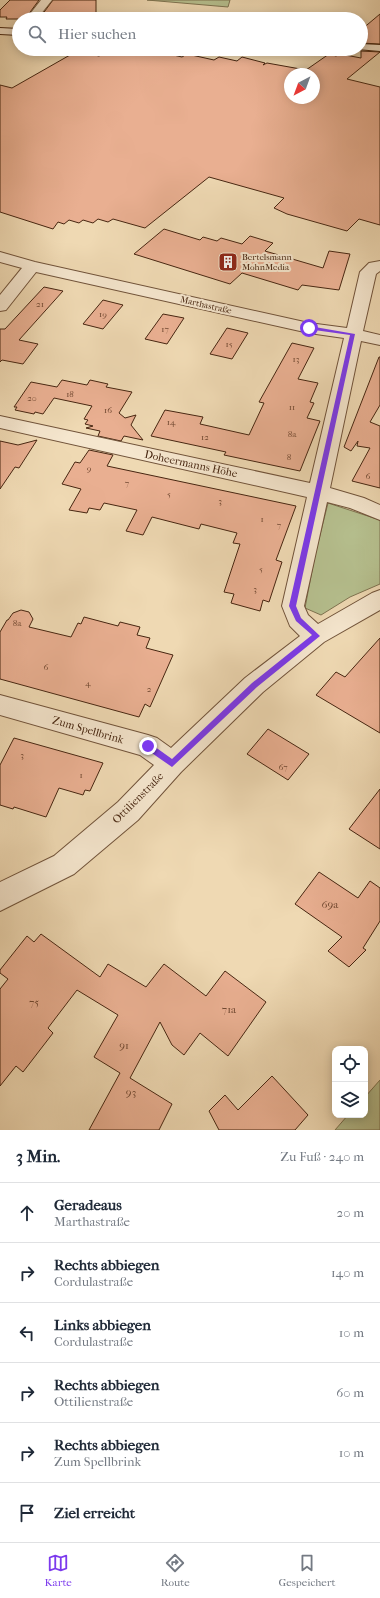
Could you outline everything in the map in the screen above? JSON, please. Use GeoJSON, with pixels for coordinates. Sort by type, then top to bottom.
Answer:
{"type":"FeatureCollection","features":[{"type":"Feature","properties":{"kind":"street"},"geometry":{"type":"LineString","coordinates":[[37,12],[47,0]]}},
{"type":"Feature","properties":{"kind":"street"},"geometry":{"type":"LineString","coordinates":[[0,31],[12,32]]}},
{"type":"Feature","properties":{"kind":"street"},"geometry":{"type":"LineString","coordinates":[[368,47],[380,48]]}},
{"type":"Feature","properties":{"kind":"street","name":"Marthastraße"},"geometry":{"type":"LineString","coordinates":[[0,257],[32,266],[309,328],[353,334],[380,340]]}},
{"type":"Feature","properties":{"kind":"street"},"geometry":{"type":"LineString","coordinates":[[0,306],[32,266]]}},
{"type":"Feature","properties":{"kind":"street"},"geometry":{"type":"LineString","coordinates":[[316,636],[298,620],[293,606],[368,272],[378,266]]}},
{"type":"Feature","properties":{"kind":"street","name":"Doheermanns Höhe"},"geometry":{"type":"LineString","coordinates":[[0,422],[318,492],[357,503],[380,513]]}},
{"type":"Feature","properties":{"kind":"street","name":"Ottilienstraße"},"geometry":{"type":"LineString","coordinates":[[0,897],[64,865],[128,811],[172,764],[254,685],[316,636],[380,599]]}},
{"type":"Feature","properties":{"kind":"street","name":"Zum Spellbrink"},"geometry":{"type":"LineString","coordinates":[[0,705],[148,746],[172,764]]}},
{"type":"Feature","properties":{"kind":"green space"},"geometry":{"type":"Polygon","coordinates":[[[147,0],[230,0],[228,7],[147,0]]]}},
{"type":"Feature","properties":{"kind":"green space"},"geometry":{"type":"Polygon","coordinates":[[[328,503],[380,520],[380,584],[350,597],[321,615],[305,608],[315,555],[328,503]]]}},
{"type":"Feature","properties":{"kind":"green space"},"geometry":{"type":"Polygon","coordinates":[[[380,1080],[380,1130],[335,1130],[345,1118],[368,1118],[368,1094],[380,1080]]]}},
{"type":"Feature","properties":{"kind":"building"},"geometry":{"type":"Polygon","coordinates":[[[10,0],[39,0],[30,12],[12,12],[12,19],[0,17],[0,10],[10,0]]]}},
{"type":"Feature","properties":{"kind":"building"},"geometry":{"type":"Polygon","coordinates":[[[53,0],[96,0],[96,12],[44,12],[53,0]]]}},
{"type":"Feature","properties":{"kind":"building"},"geometry":{"type":"Polygon","coordinates":[[[380,14],[380,44],[368,43],[368,24],[380,14]]]}},
{"type":"Feature","properties":{"kind":"building"},"geometry":{"type":"Polygon","coordinates":[[[368,51],[380,52],[347,79],[380,87],[380,225],[359,219],[347,231],[287,214],[274,208],[284,198],[209,177],[145,228],[113,219],[108,222],[98,219],[93,223],[83,220],[79,223],[69,220],[64,224],[58,222],[53,229],[0,212],[0,85],[12,88],[68,56],[196,56],[214,60],[219,57],[237,61],[242,57],[265,63],[263,65],[267,63],[295,68],[284,68],[284,104],[320,104],[320,68],[309,68],[326,56],[350,56],[361,58],[361,56],[368,56],[368,51]]]}},
{"type":"Feature","properties":{"kind":"building","name":"Bertelsmann MohnMedia"},"geometry":{"type":"Polygon","coordinates":[[[164,229],[200,240],[203,237],[217,241],[221,238],[242,244],[250,236],[273,243],[265,251],[323,268],[329,251],[350,254],[339,290],[302,285],[298,290],[242,273],[230,284],[134,254],[164,229]]]}},
{"type":"Feature","properties":{"kind":"building"},"geometry":{"type":"Polygon","coordinates":[[[44,287],[63,291],[19,340],[38,344],[23,364],[2,360],[0,362],[0,329],[5,329],[44,287]]]}},
{"type":"Feature","properties":{"kind":"building"},"geometry":{"type":"Polygon","coordinates":[[[103,300],[123,305],[103,329],[83,324],[103,300]]]}},
{"type":"Feature","properties":{"kind":"building"},"geometry":{"type":"Polygon","coordinates":[[[163,314],[184,318],[167,344],[145,339],[163,314]]]}},
{"type":"Feature","properties":{"kind":"building"},"geometry":{"type":"Polygon","coordinates":[[[227,328],[248,333],[232,359],[210,354],[227,328]]]}},
{"type":"Feature","properties":{"kind":"building"},"geometry":{"type":"Polygon","coordinates":[[[292,343],[314,348],[298,379],[318,383],[310,402],[314,403],[307,418],[320,421],[300,471],[224,455],[226,452],[151,436],[165,410],[203,417],[200,424],[249,435],[264,403],[259,402],[292,343]]]}},
{"type":"Feature","properties":{"kind":"building"},"geometry":{"type":"Polygon","coordinates":[[[379,357],[380,405],[370,422],[380,426],[380,488],[352,481],[370,448],[357,446],[358,441],[351,451],[344,447],[379,357]]]}},
{"type":"Feature","properties":{"kind":"building"},"geometry":{"type":"Polygon","coordinates":[[[62,380],[87,385],[90,380],[108,384],[106,387],[132,392],[119,413],[125,418],[136,415],[131,425],[143,440],[124,436],[121,441],[98,436],[100,431],[86,428],[93,426],[85,424],[88,420],[84,419],[92,406],[54,398],[43,414],[35,412],[34,414],[15,410],[17,407],[14,407],[31,382],[57,387],[62,380]]]}},
{"type":"Feature","properties":{"kind":"building"},"geometry":{"type":"Polygon","coordinates":[[[37,440],[19,468],[15,467],[0,489],[0,441],[18,445],[37,440]]]}},
{"type":"Feature","properties":{"kind":"building"},"geometry":{"type":"Polygon","coordinates":[[[89,450],[113,455],[107,466],[296,506],[276,560],[282,562],[269,602],[263,600],[260,611],[231,603],[234,594],[224,592],[240,544],[233,543],[237,533],[201,524],[199,529],[152,517],[143,535],[126,531],[137,510],[104,503],[100,510],[89,508],[87,513],[69,510],[81,489],[62,484],[75,462],[80,463],[89,450]]]}},
{"type":"Feature","properties":{"kind":"building"},"geometry":{"type":"Polygon","coordinates":[[[21,610],[29,612],[33,619],[29,627],[71,637],[78,623],[81,624],[84,617],[118,626],[120,622],[140,627],[137,635],[150,638],[146,648],[173,655],[150,707],[145,704],[139,717],[0,679],[0,632],[13,613],[21,610]]]}},
{"type":"Feature","properties":{"kind":"building"},"geometry":{"type":"Polygon","coordinates":[[[380,638],[380,733],[316,695],[336,672],[345,677],[380,638]]]}},
{"type":"Feature","properties":{"kind":"building"},"geometry":{"type":"Polygon","coordinates":[[[268,729],[309,754],[288,780],[247,754],[268,729]]]}},
{"type":"Feature","properties":{"kind":"building"},"geometry":{"type":"Polygon","coordinates":[[[14,738],[103,763],[90,791],[85,790],[83,795],[59,788],[46,817],[14,807],[13,809],[0,805],[0,765],[14,738]]]}},
{"type":"Feature","properties":{"kind":"building"},"geometry":{"type":"Polygon","coordinates":[[[380,789],[380,849],[349,829],[380,789]]]}},
{"type":"Feature","properties":{"kind":"building"},"geometry":{"type":"Polygon","coordinates":[[[319,872],[358,898],[370,881],[380,888],[380,921],[363,948],[366,950],[349,967],[328,951],[342,937],[295,904],[319,872]]]}},
{"type":"Feature","properties":{"kind":"building"},"geometry":{"type":"Polygon","coordinates":[[[41,934],[100,977],[108,964],[146,987],[164,964],[206,996],[225,971],[266,1002],[228,1056],[200,1033],[184,1055],[172,1045],[160,1022],[130,1078],[172,1104],[159,1130],[89,1130],[120,1073],[94,1057],[118,1015],[77,990],[48,1028],[53,1033],[23,1072],[16,1066],[0,1086],[0,989],[8,979],[0,973],[0,970],[27,936],[34,942],[41,934]]]}},
{"type":"Feature","properties":{"kind":"building"},"geometry":{"type":"Polygon","coordinates":[[[272,1076],[308,1115],[295,1130],[219,1130],[209,1111],[225,1095],[238,1110],[272,1076]]]}},
{"type":"Feature","properties":{"kind":"place","name":"Bertelsmann MohnMedia"},"geometry":{"type":"Point","coordinates":[228,262]}},
{"type":"Feature","properties":{"kind":"route"},"geometry":{"type":"LineString","coordinates":[[148,746],[172,764],[254,685],[316,636],[298,620],[293,606],[353,334],[309,328]]}}]}
